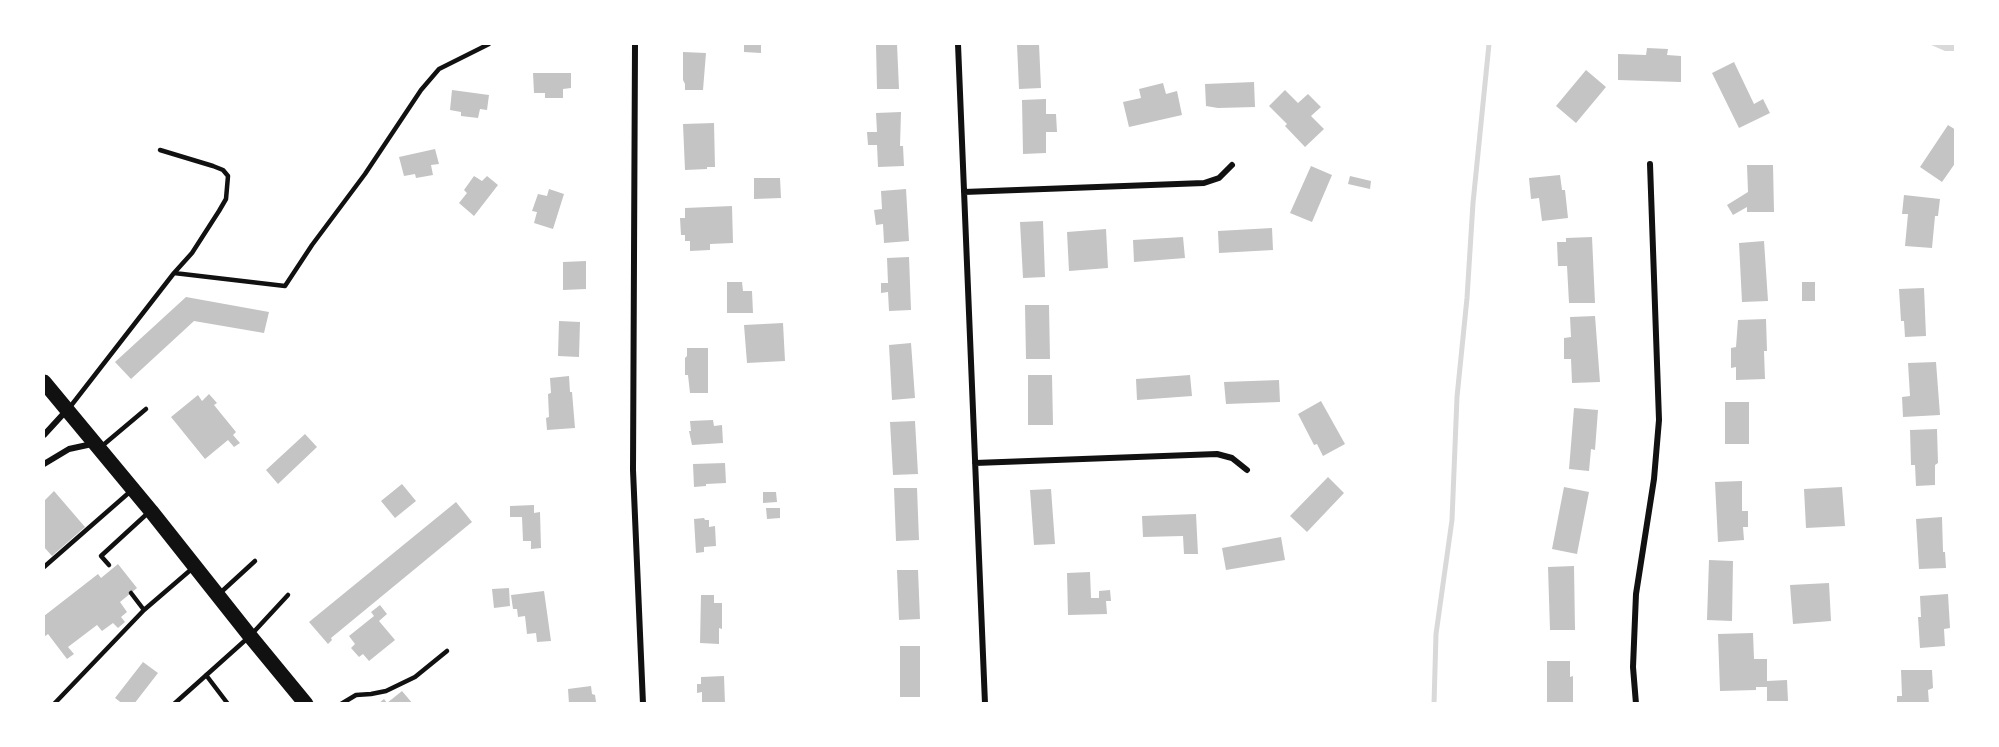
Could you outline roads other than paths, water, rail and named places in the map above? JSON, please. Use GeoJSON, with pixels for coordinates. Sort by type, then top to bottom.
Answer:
{"type":"FeatureCollection","features":[{"type":"Feature","properties":{"kind":"highway"},"geometry":{"type":"LineString","coordinates":[[44,382],[306,704]]}},
{"type":"Feature","properties":{"kind":"street"},"geometry":{"type":"LineString","coordinates":[[635,44],[633,470],[643,704]]}},
{"type":"Feature","properties":{"kind":"street"},"geometry":{"type":"LineString","coordinates":[[958,44],[985,704]]}},
{"type":"Feature","properties":{"kind":"street"},"geometry":{"type":"LineString","coordinates":[[1636,704],[1633,667],[1636,594],[1654,479],[1659,420],[1650,164]]}},
{"type":"Feature","properties":{"kind":"street"},"geometry":{"type":"LineString","coordinates":[[964,192],[1204,183],[1219,178],[1232,165]]}},
{"type":"Feature","properties":{"kind":"street"},"geometry":{"type":"LineString","coordinates":[[44,435],[66,410]]}},
{"type":"Feature","properties":{"kind":"street"},"geometry":{"type":"LineString","coordinates":[[44,464],[69,449],[97,446]]}},
{"type":"Feature","properties":{"kind":"street"},"geometry":{"type":"LineString","coordinates":[[975,463],[1217,454],[1232,458],[1246,470]]}},
{"type":"Feature","properties":{"kind":"lane"},"geometry":{"type":"LineString","coordinates":[[174,273],[285,286],[427,83],[439,69],[489,44]]}},
{"type":"Feature","properties":{"kind":"lane"},"geometry":{"type":"LineString","coordinates":[[66,410],[192,253],[226,199],[228,176],[223,170],[160,150]]}},
{"type":"Feature","properties":{"kind":"lane"},"geometry":{"type":"LineString","coordinates":[[97,446],[146,409]]}},
{"type":"Feature","properties":{"kind":"lane"},"geometry":{"type":"LineString","coordinates":[[44,567],[133,489]]}},
{"type":"Feature","properties":{"kind":"lane"},"geometry":{"type":"LineString","coordinates":[[109,565],[101,556],[150,511]]}},
{"type":"Feature","properties":{"kind":"lane"},"geometry":{"type":"LineString","coordinates":[[218,595],[255,561]]}},
{"type":"Feature","properties":{"kind":"lane"},"geometry":{"type":"LineString","coordinates":[[54,704],[144,610],[195,566]]}},
{"type":"Feature","properties":{"kind":"lane"},"geometry":{"type":"LineString","coordinates":[[131,593],[144,610]]}},
{"type":"Feature","properties":{"kind":"lane"},"geometry":{"type":"LineString","coordinates":[[174,704],[250,636],[288,595]]}},
{"type":"Feature","properties":{"kind":"lane"},"geometry":{"type":"LineString","coordinates":[[341,704],[356,695],[386,691],[415,677],[447,651]]}},
{"type":"Feature","properties":{"kind":"lane"},"geometry":{"type":"LineString","coordinates":[[206,675],[228,704]]}},
{"type":"Feature","properties":{"kind":"waterway"},"geometry":{"type":"LineString","coordinates":[[1434,704],[1436,634],[1452,520],[1457,397],[1489,44]]}}]}
